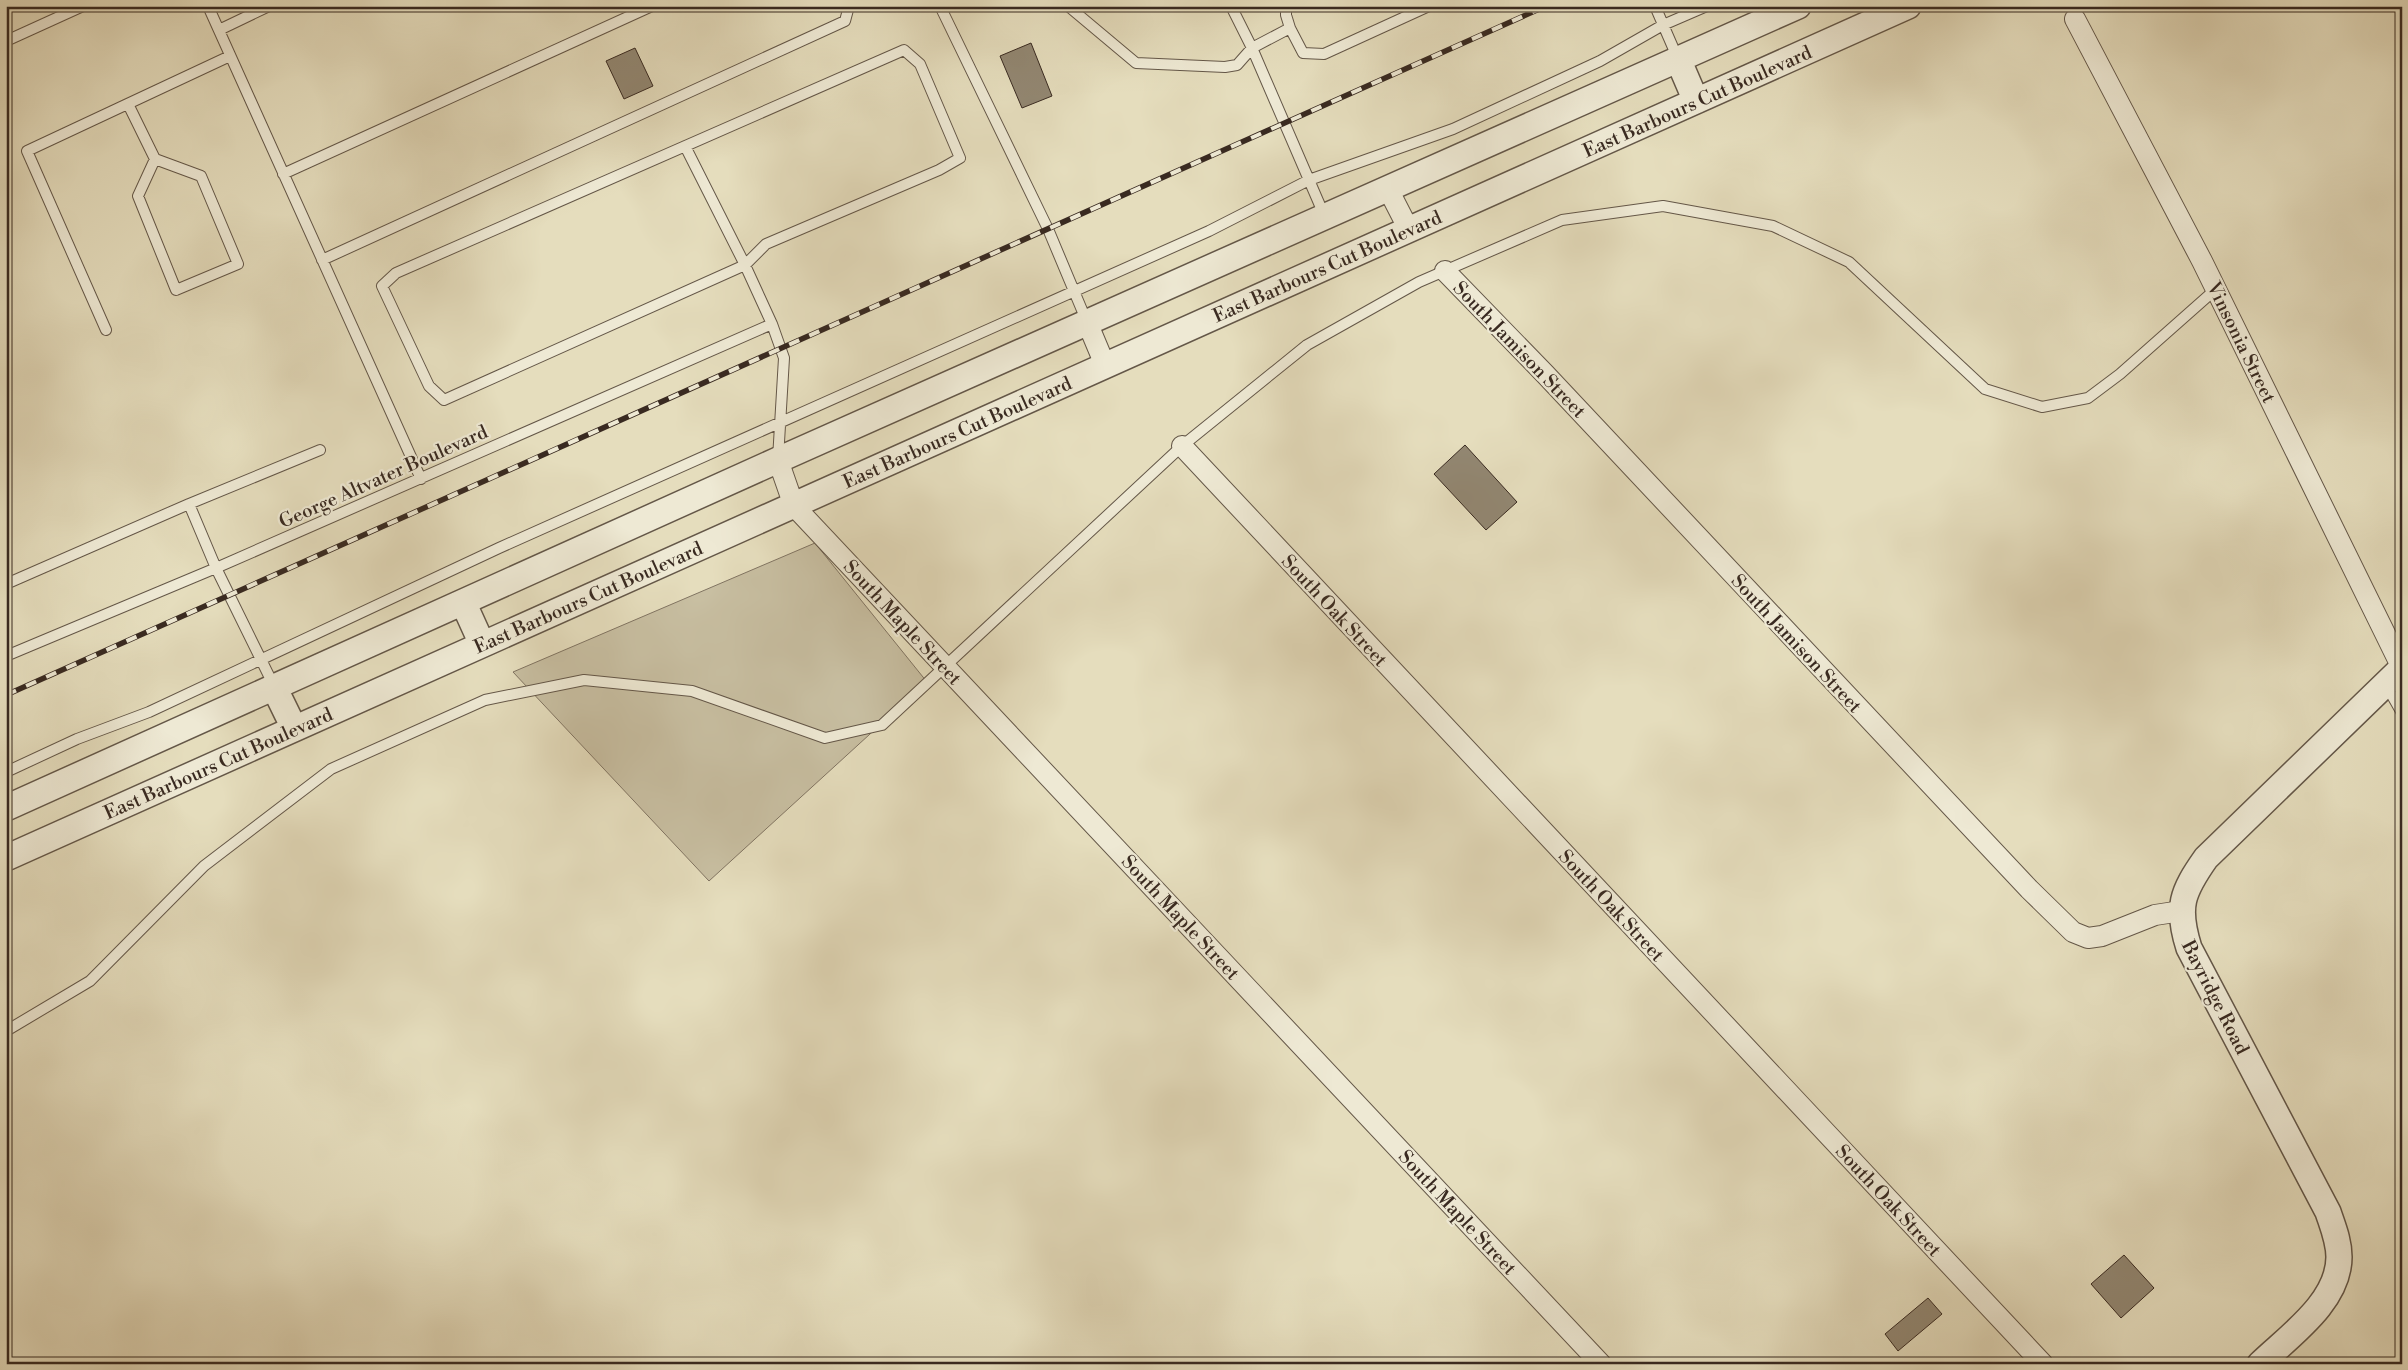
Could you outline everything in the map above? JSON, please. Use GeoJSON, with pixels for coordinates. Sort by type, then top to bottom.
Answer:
{"type":"FeatureCollection","features":[{"type":"Feature","properties":{"kind":"street"},"geometry":{"type":"LineString","coordinates":[[6,808],[778,460],[1798,6]]}},
{"type":"Feature","properties":{"kind":"street","name":"East Barbours Cut Boulevard"},"geometry":{"type":"LineString","coordinates":[[6,858],[1908,6]]}},
{"type":"Feature","properties":{"kind":"street","name":"Vinsonia Street"},"geometry":{"type":"LineString","coordinates":[[2075,19],[2216,289],[2394,676]]}},
{"type":"Feature","properties":{"kind":"street"},"geometry":{"type":"LineString","coordinates":[[1678,59],[1696,101]]}},
{"type":"Feature","properties":{"kind":"street"},"geometry":{"type":"LineString","coordinates":[[1388,189],[1409,230]]}},
{"type":"Feature","properties":{"kind":"street","name":"South Jamison Street"},"geometry":{"type":"LineString","coordinates":[[1445,271],[1545,374],[2029,889],[2073,932],[2088,938],[2102,936],[2154,915],[2181,911]]}},
{"type":"Feature","properties":{"kind":"street"},"geometry":{"type":"LineString","coordinates":[[1087,322],[1105,365]]}},
{"type":"Feature","properties":{"kind":"street","name":"South Oak Street"},"geometry":{"type":"LineString","coordinates":[[1182,446],[2043,1364]]}},
{"type":"Feature","properties":{"kind":"street","name":"South Maple Street"},"geometry":{"type":"LineString","coordinates":[[778,460],[794,506],[1600,1364]]}},
{"type":"Feature","properties":{"kind":"street"},"geometry":{"type":"LineString","coordinates":[[463,602],[482,644]]}},
{"type":"Feature","properties":{"kind":"street","name":"Bayridge Road"},"geometry":{"type":"LineString","coordinates":[[2260,1364],[2313,1313],[2327,1294],[2335,1281],[2339,1258],[2338,1246],[2328,1212],[2189,948],[2181,911],[2183,896],[2188,884],[2206,858],[2394,676]]}},
{"type":"Feature","properties":{"kind":"street"},"geometry":{"type":"LineString","coordinates":[[274,687],[294,728]]}},
{"type":"Feature","properties":{"kind":"lane"},"geometry":{"type":"LineString","coordinates":[[6,41],[83,6]]}},
{"type":"Feature","properties":{"kind":"lane"},"geometry":{"type":"LineString","coordinates":[[208,6],[421,478]]}},
{"type":"Feature","properties":{"kind":"lane"},"geometry":{"type":"LineString","coordinates":[[219,30],[269,6]]}},
{"type":"Feature","properties":{"kind":"lane"},"geometry":{"type":"LineString","coordinates":[[283,174],[652,6]]}},
{"type":"Feature","properties":{"kind":"lane"},"geometry":{"type":"LineString","coordinates":[[322,260],[845,22],[849,6]]}},
{"type":"Feature","properties":{"kind":"lane"},"geometry":{"type":"LineString","coordinates":[[940,6],[1048,229],[1087,322]]}},
{"type":"Feature","properties":{"kind":"lane"},"geometry":{"type":"LineString","coordinates":[[1068,6],[1136,62],[1225,67],[1237,65],[1252,48],[1290,28]]}},
{"type":"Feature","properties":{"kind":"lane"},"geometry":{"type":"LineString","coordinates":[[1231,6],[1252,48],[1325,217]]}},
{"type":"Feature","properties":{"kind":"lane"},"geometry":{"type":"LineString","coordinates":[[1286,6],[1286,15],[1290,28],[1302,53],[1324,54],[1429,6]]}},
{"type":"Feature","properties":{"kind":"lane"},"geometry":{"type":"LineString","coordinates":[[1655,6],[1678,59]]}},
{"type":"Feature","properties":{"kind":"lane"},"geometry":{"type":"LineString","coordinates":[[6,772],[77,739],[149,712],[396,595],[1209,231],[1309,180],[1453,129],[1600,61],[1662,25],[1707,6]]}},
{"type":"Feature","properties":{"kind":"lane"},"geometry":{"type":"LineString","coordinates":[[904,50],[920,64],[960,158],[938,170],[766,244],[745,265],[444,400],[429,386],[382,286],[396,273],[904,50]]}},
{"type":"Feature","properties":{"kind":"lane"},"geometry":{"type":"LineString","coordinates":[[106,330],[28,151],[230,56]]}},
{"type":"Feature","properties":{"kind":"lane"},"geometry":{"type":"LineString","coordinates":[[128,104],[155,159],[200,176],[238,264],[176,290],[138,196],[155,159]]}},
{"type":"Feature","properties":{"kind":"lane"},"geometry":{"type":"LineString","coordinates":[[685,146],[745,265],[772,324],[784,358],[778,460]]}},
{"type":"Feature","properties":{"kind":"lane"},"geometry":{"type":"LineString","coordinates":[[6,1031],[90,981],[204,866],[331,769],[485,700],[584,680],[692,691],[825,738],[882,725],[944,665],[1182,446],[1308,345],[1419,282],[1562,220],[1663,206],[1773,226],[1849,262],[1985,389],[2042,407],[2088,398],[2120,374],[2216,289]]}},
{"type":"Feature","properties":{"kind":"lane","name":"George Altvater Boulevard"},"geometry":{"type":"LineString","coordinates":[[6,656],[216,568],[772,324]]}},
{"type":"Feature","properties":{"kind":"lane"},"geometry":{"type":"LineString","coordinates":[[6,584],[189,504],[320,450]]}},
{"type":"Feature","properties":{"kind":"lane"},"geometry":{"type":"LineString","coordinates":[[189,504],[216,568],[274,687]]}},
{"type":"Feature","properties":{"kind":"lane"},"geometry":{"type":"LineString","coordinates":[[2394,676],[2402,713]]}},
{"type":"Feature","properties":{"kind":"shaded area"},"geometry":{"type":"Polygon","coordinates":[[[815,543],[927,682],[709,881],[513,672],[815,543]]]}},
{"type":"Feature","properties":{"kind":"building"},"geometry":{"type":"Polygon","coordinates":[[[1031,43],[1052,96],[1022,108],[1000,56],[1031,43]]]}},
{"type":"Feature","properties":{"kind":"building"},"geometry":{"type":"Polygon","coordinates":[[[635,48],[653,86],[624,99],[606,61],[635,48]]]}},
{"type":"Feature","properties":{"kind":"building"},"geometry":{"type":"Polygon","coordinates":[[[1465,445],[1517,502],[1486,530],[1434,474],[1465,445]]]}},
{"type":"Feature","properties":{"kind":"building"},"geometry":{"type":"Polygon","coordinates":[[[2124,1255],[2154,1288],[2121,1318],[2091,1284],[2124,1255]]]}},
{"type":"Feature","properties":{"kind":"building"},"geometry":{"type":"Polygon","coordinates":[[[1928,1298],[1942,1314],[1898,1351],[1885,1334],[1928,1298]]]}},
{"type":"Feature","properties":{"kind":"railway"},"geometry":{"type":"LineString","coordinates":[[6,695],[1546,6]]}}]}
